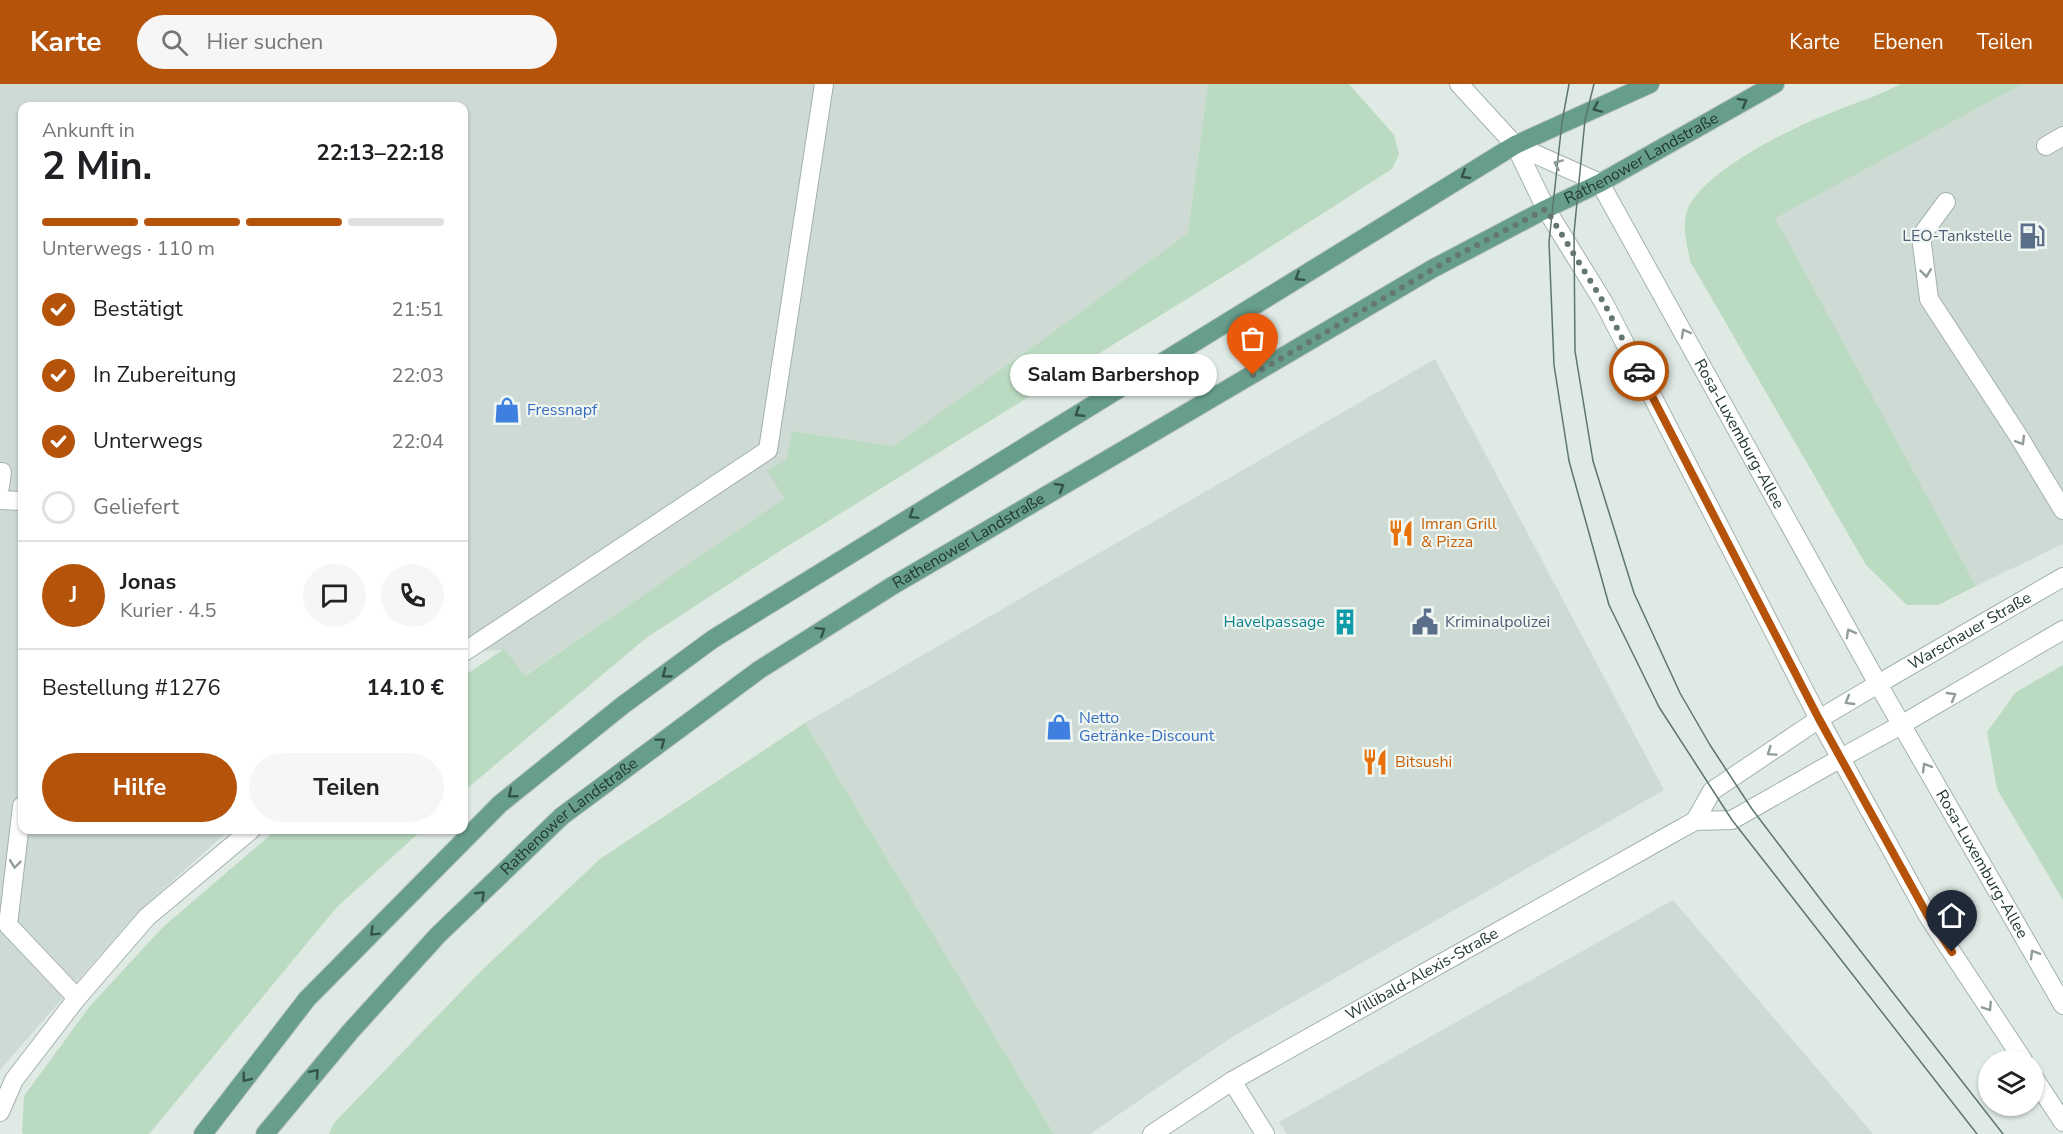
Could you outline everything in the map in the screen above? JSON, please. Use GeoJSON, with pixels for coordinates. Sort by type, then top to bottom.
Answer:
{"type":"FeatureCollection","features":[{"type":"Feature","properties":{"kind":"main road"},"geometry":{"type":"LineString","coordinates":[[203,1134],[308,999],[500,804],[623,705],[713,639],[1515,145],[1650,84]]}},
{"type":"Feature","properties":{"kind":"main road","name":"Rathenower Landstraße"},"geometry":{"type":"LineString","coordinates":[[265,1134],[350,1032],[438,935],[562,816],[759,670],[902,580],[1452,258],[1600,183],[1775,84]]}},
{"type":"Feature","properties":{"kind":"street"},"geometry":{"type":"LineString","coordinates":[[468,647],[768,450],[824,84]]}},
{"type":"Feature","properties":{"kind":"street"},"geometry":{"type":"LineString","coordinates":[[1459,84],[1515,145],[1546,209],[1604,303],[1819,719],[1928,916],[2016,1050]]}},
{"type":"Feature","properties":{"kind":"street"},"geometry":{"type":"LineString","coordinates":[[2046,146],[2063,136]]}},
{"type":"Feature","properties":{"kind":"street"},"geometry":{"type":"LineString","coordinates":[[1515,145],[1600,183]]}},
{"type":"Feature","properties":{"kind":"street","name":"Rosa-Luxemburg-Allee"},"geometry":{"type":"LineString","coordinates":[[1600,183],[1901,725],[2063,1005]]}},
{"type":"Feature","properties":{"kind":"street"},"geometry":{"type":"LineString","coordinates":[[1946,202],[1921,236],[1929,299],[2019,437],[2063,510]]}},
{"type":"Feature","properties":{"kind":"street"},"geometry":{"type":"LineString","coordinates":[[0,500],[18,501]]}},
{"type":"Feature","properties":{"kind":"street","name":"Warschauer Straße"},"geometry":{"type":"LineString","coordinates":[[1878,684],[2063,577]]}},
{"type":"Feature","properties":{"kind":"street"},"geometry":{"type":"LineString","coordinates":[[1841,758],[2063,630]]}},
{"type":"Feature","properties":{"kind":"street"},"geometry":{"type":"LineString","coordinates":[[1695,821],[1712,791],[1819,719],[1878,684]]}},
{"type":"Feature","properties":{"kind":"street","name":"Willibald-Alexis-Straße"},"geometry":{"type":"LineString","coordinates":[[1152,1134],[1232,1081],[1695,821],[1732,820],[1841,758]]}},
{"type":"Feature","properties":{"kind":"street"},"geometry":{"type":"LineString","coordinates":[[19,834],[8,925],[77,998]]}},
{"type":"Feature","properties":{"kind":"street"},"geometry":{"type":"LineString","coordinates":[[0,1112],[14,1080],[77,998],[147,917],[246,834]]}},
{"type":"Feature","properties":{"kind":"street"},"geometry":{"type":"LineString","coordinates":[[1232,1081],[1265,1134]]}},
{"type":"Feature","properties":{"kind":"street"},"geometry":{"type":"LineString","coordinates":[[2044,1093],[2063,1122]]}},
{"type":"Feature","properties":{"kind":"shaded area"},"geometry":{"type":"Polygon","coordinates":[[[0,84],[1208,84],[1188,233],[893,446],[793,431],[786,498],[524,676],[504,650],[468,652],[468,102],[18,102],[18,834],[225,834],[136,914],[0,1070],[0,84]]]}},
{"type":"Feature","properties":{"kind":"shaded area"},"geometry":{"type":"Polygon","coordinates":[[[2022,84],[2063,84],[2063,544],[1976,586],[1774,217],[2022,84]]]}},
{"type":"Feature","properties":{"kind":"shaded area"},"geometry":{"type":"Polygon","coordinates":[[[1435,359],[1664,790],[1232,1037],[1090,1134],[1054,1134],[805,723],[1435,359]]]}},
{"type":"Feature","properties":{"kind":"shaded area"},"geometry":{"type":"Polygon","coordinates":[[[1673,900],[1873,1134],[1287,1134],[1279,1122],[1673,900]]]}},
{"type":"Feature","properties":{"kind":"green space"},"geometry":{"type":"Polygon","coordinates":[[[1208,84],[1349,84],[1394,135],[1399,154],[1392,169],[1253,258],[783,549],[646,638],[468,788],[468,673],[504,649],[525,676],[785,498],[767,471],[787,459],[792,431],[893,446],[1188,233],[1208,84]]]}},
{"type":"Feature","properties":{"kind":"green space"},"geometry":{"type":"Polygon","coordinates":[[[1901,84],[2022,84],[1775,218],[1976,586],[1938,605],[1907,605],[1866,565],[1690,261],[1685,230],[1687,211],[1695,196],[1728,167],[1792,130],[1901,84]]]}},
{"type":"Feature","properties":{"kind":"green space"},"geometry":{"type":"Polygon","coordinates":[[[2063,665],[2063,900],[1997,789],[1987,732],[2016,692],[2063,665]]]}},
{"type":"Feature","properties":{"kind":"green space"},"geometry":{"type":"Polygon","coordinates":[[[805,723],[1054,1134],[329,1134],[334,1123],[481,971],[600,859],[805,723]]]}},
{"type":"Feature","properties":{"kind":"green space"},"geometry":{"type":"Polygon","coordinates":[[[271,834],[418,834],[337,907],[149,1134],[23,1134],[24,1096],[90,1006],[163,927],[271,834]]]}},
{"type":"Feature","properties":{"kind":"tram line"},"geometry":{"type":"LineString","coordinates":[[1569,84],[1562,122],[1549,242],[1554,365],[1569,461],[1609,605],[1659,707],[1732,820],[1977,1134]]}},
{"type":"Feature","properties":{"kind":"tram line"},"geometry":{"type":"LineString","coordinates":[[1594,84],[1585,120],[1574,233],[1575,351],[1593,461],[1634,593],[1680,693],[1710,745],[1752,809],[2003,1134]]}},
{"type":"Feature","properties":{"kind":"way so far"},"geometry":{"type":"LineString","coordinates":[[1253,375],[1452,258],[1546,209],[1604,303],[1639,371]]}},
{"type":"Feature","properties":{"kind":"place","name":"LEO-Tankstelle"},"geometry":{"type":"Point","coordinates":[2032,236]}},
{"type":"Feature","properties":{"kind":"place","name":"Salam Barbershop"},"geometry":{"type":"Point","coordinates":[1253,375]}},
{"type":"Feature","properties":{"kind":"place","name":"Fressnapf"},"geometry":{"type":"Point","coordinates":[507,410]}},
{"type":"Feature","properties":{"kind":"place","name":"Imran Grill & Pizza"},"geometry":{"type":"Point","coordinates":[1401,533]}},
{"type":"Feature","properties":{"kind":"place","name":"Havelpassage"},"geometry":{"type":"Point","coordinates":[1345,622]}},
{"type":"Feature","properties":{"kind":"place","name":"Kriminalpolizei"},"geometry":{"type":"Point","coordinates":[1425,622]}},
{"type":"Feature","properties":{"kind":"place","name":"Netto Getränke-Discount"},"geometry":{"type":"Point","coordinates":[1059,727]}},
{"type":"Feature","properties":{"kind":"place","name":"Bitsushi"},"geometry":{"type":"Point","coordinates":[1375,762]}},
{"type":"Feature","properties":{"kind":"route"},"geometry":{"type":"LineString","coordinates":[[1639,371],[1819,719],[1928,916],[1952,952]]}}]}
